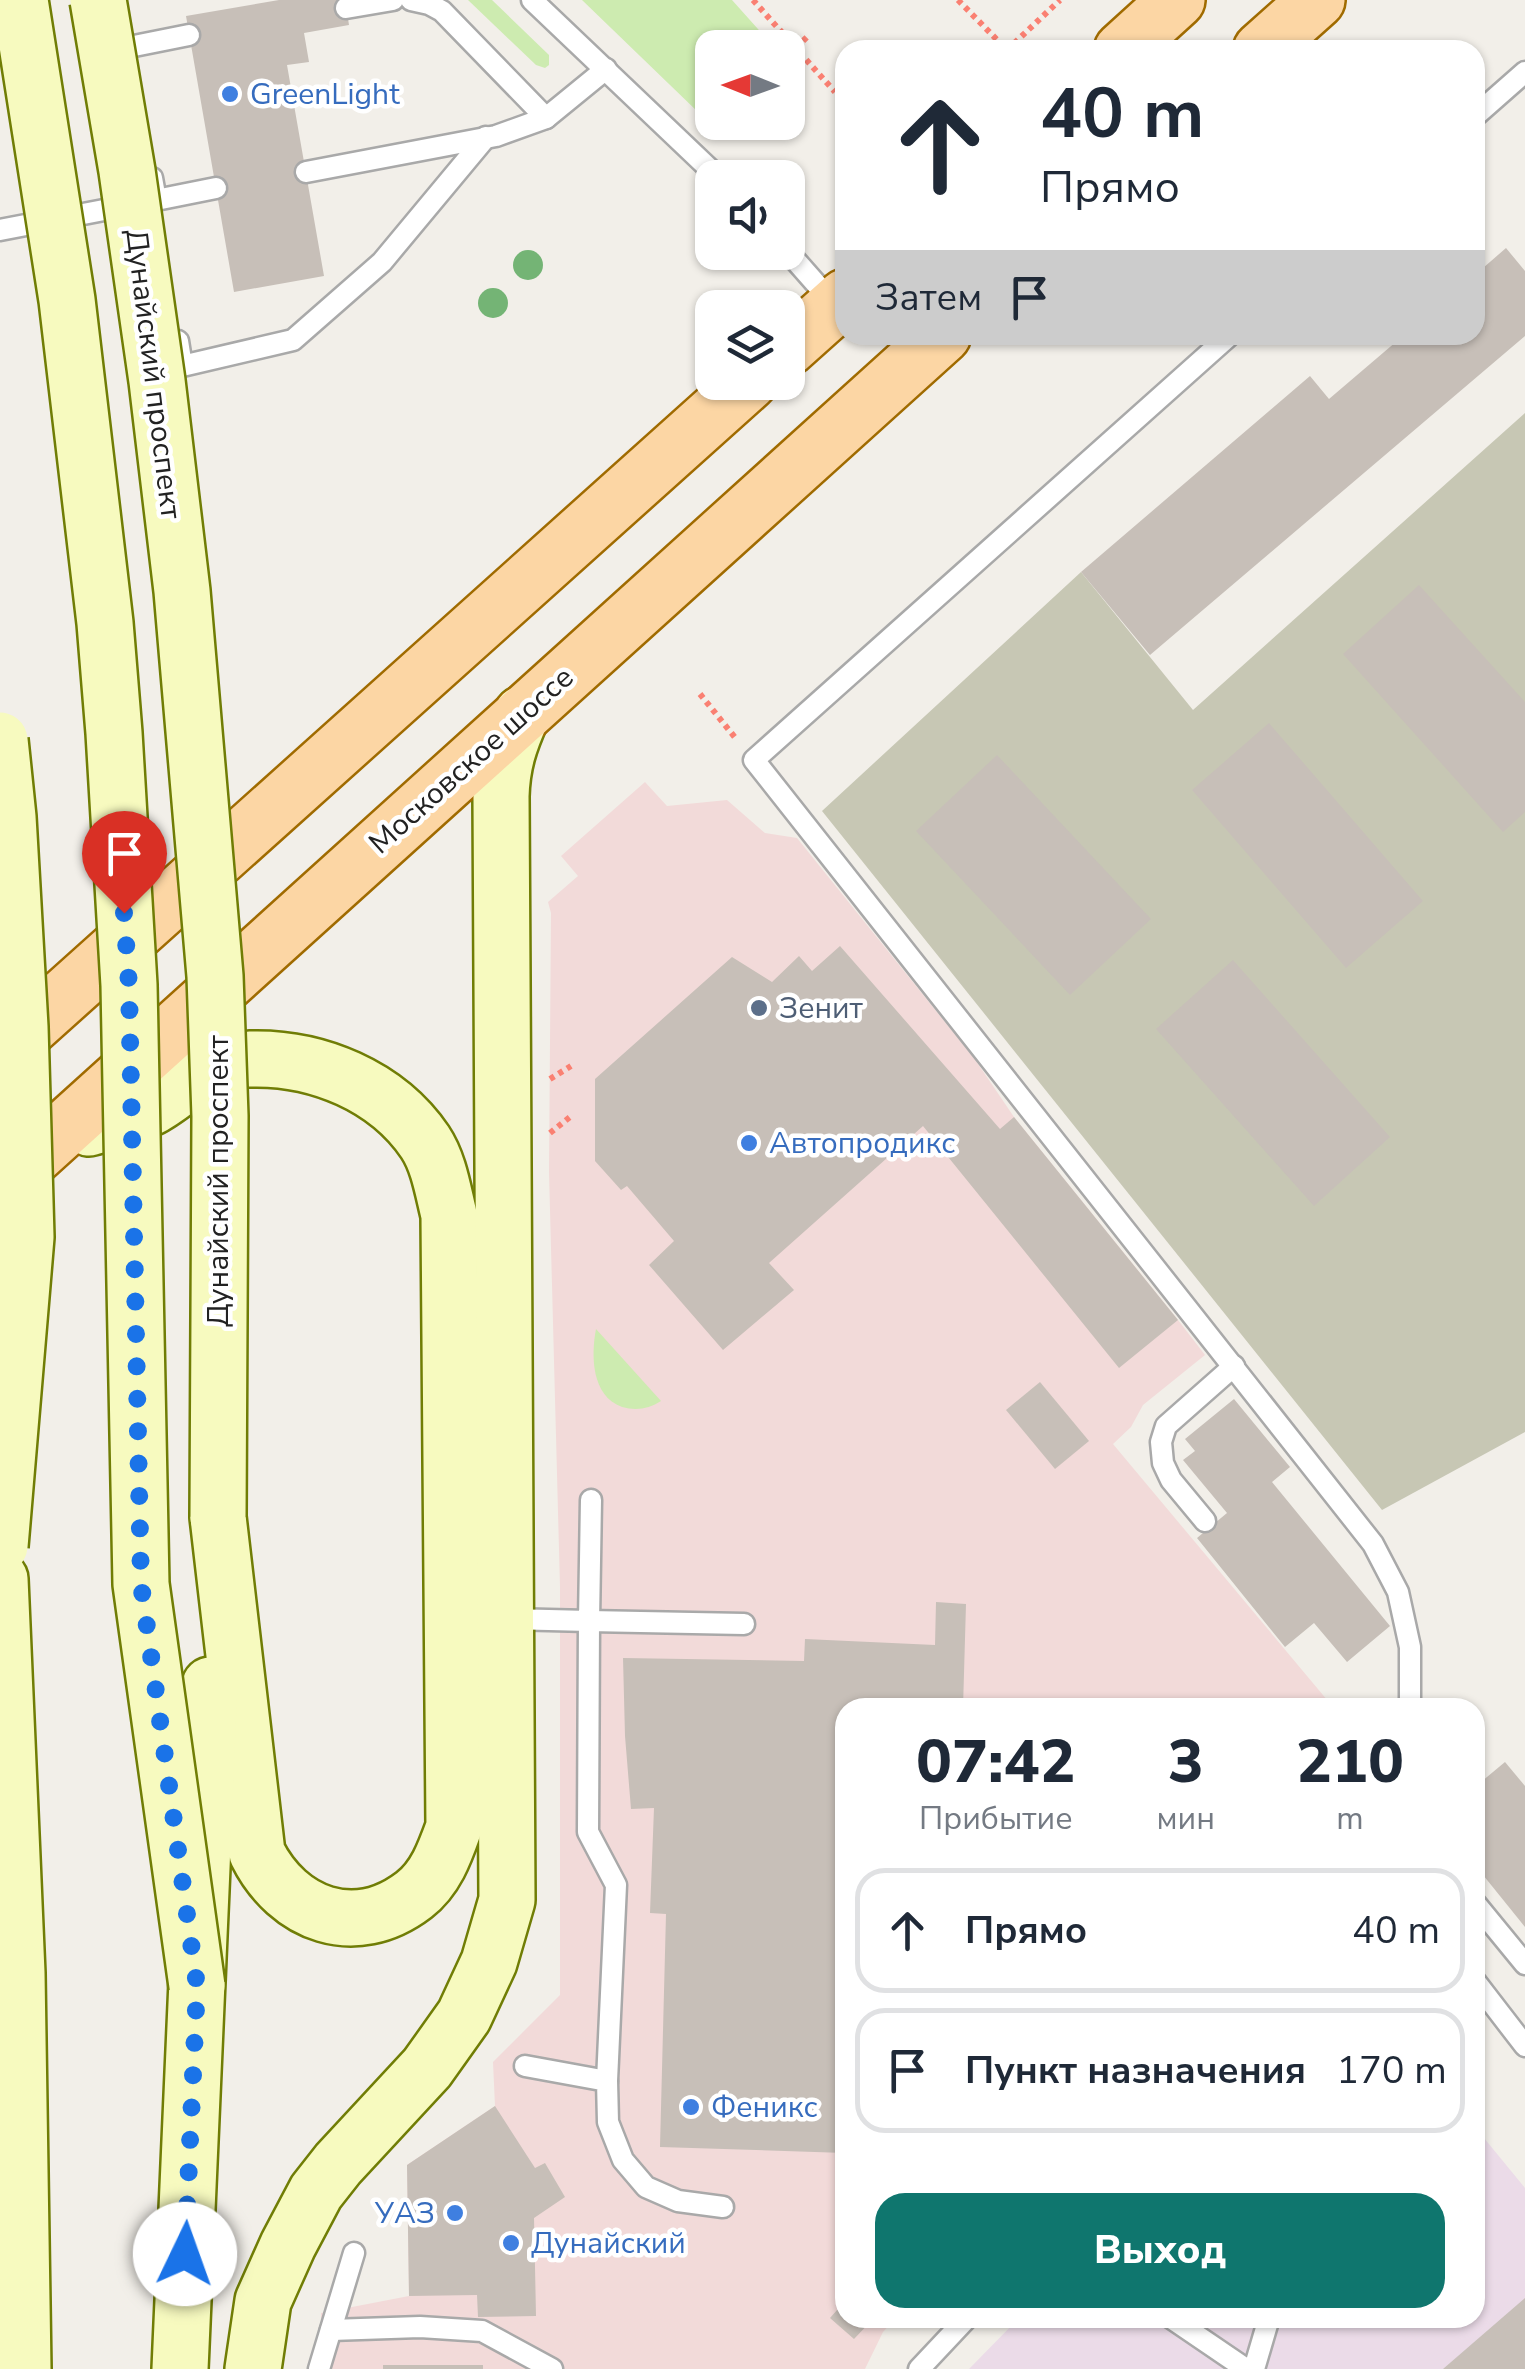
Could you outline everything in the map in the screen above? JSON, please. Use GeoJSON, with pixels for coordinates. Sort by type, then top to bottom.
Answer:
{"type":"FeatureCollection","features":[{"type":"Feature","properties":{"kind":"main road"},"geometry":{"type":"LineString","coordinates":[[20,0],[67,300],[114,732],[129,985],[141,1584],[197,1986]]}},
{"type":"Feature","properties":{"kind":"main road"},"geometry":{"type":"LineString","coordinates":[[1133,40],[1177,0]]}},
{"type":"Feature","properties":{"kind":"main road"},"geometry":{"type":"LineString","coordinates":[[1272,40],[1316,0]]}},
{"type":"Feature","properties":{"kind":"main road","name":"Дунайский проспект"},"geometry":{"type":"LineString","coordinates":[[122,36],[127,171],[182,591],[215,976],[220,1116],[218,1517],[180,2369]]}},
{"type":"Feature","properties":{"kind":"main road"},"geometry":{"type":"LineString","coordinates":[[805,333],[835,306]]}},
{"type":"Feature","properties":{"kind":"main road","name":"Московское шоссе"},"geometry":{"type":"LineString","coordinates":[[0,1187],[932,345]]}},
{"type":"Feature","properties":{"kind":"main road"},"geometry":{"type":"LineString","coordinates":[[0,1054],[729,400]]}},
{"type":"Feature","properties":{"kind":"main road"},"geometry":{"type":"LineString","coordinates":[[253,2369],[264,2301],[316,2192],[426,2068],[464,2016],[488,1962],[507,1900],[500,796],[502,769],[522,714]]}},
{"type":"Feature","properties":{"kind":"main road"},"geometry":{"type":"LineString","coordinates":[[0,740],[20,1026],[26,1237],[0,1546]]}},
{"type":"Feature","properties":{"kind":"main road"},"geometry":{"type":"LineString","coordinates":[[53,1139],[149,1108],[218,1064],[260,1059],[299,1062],[362,1085],[399,1112],[428,1145],[449,1215],[454,1827],[440,1865],[417,1893],[396,1906],[347,1918],[318,1914],[294,1901],[278,1886],[257,1853],[218,1517]]}},
{"type":"Feature","properties":{"kind":"main road"},"geometry":{"type":"LineString","coordinates":[[0,1580],[17,1972],[23,2369]]}},
{"type":"Feature","properties":{"kind":"lane"},"geometry":{"type":"LineString","coordinates":[[346,8],[393,0]]}},
{"type":"Feature","properties":{"kind":"lane"},"geometry":{"type":"LineString","coordinates":[[411,0],[442,11],[546,118]]}},
{"type":"Feature","properties":{"kind":"lane"},"geometry":{"type":"LineString","coordinates":[[532,0],[701,160]]}},
{"type":"Feature","properties":{"kind":"lane"},"geometry":{"type":"LineString","coordinates":[[122,36],[190,36]]}},
{"type":"Feature","properties":{"kind":"lane"},"geometry":{"type":"LineString","coordinates":[[306,172],[486,138],[546,118],[606,68]]}},
{"type":"Feature","properties":{"kind":"lane"},"geometry":{"type":"LineString","coordinates":[[1485,107],[1525,72]]}},
{"type":"Feature","properties":{"kind":"lane"},"geometry":{"type":"LineString","coordinates":[[176,329],[182,366],[294,340],[382,262],[486,138]]}},
{"type":"Feature","properties":{"kind":"lane"},"geometry":{"type":"LineString","coordinates":[[149,162],[157,209]]}},
{"type":"Feature","properties":{"kind":"lane"},"geometry":{"type":"LineString","coordinates":[[0,230],[157,209],[216,188]]}},
{"type":"Feature","properties":{"kind":"lane"},"geometry":{"type":"LineString","coordinates":[[805,268],[835,296]]}},
{"type":"Feature","properties":{"kind":"lane"},"geometry":{"type":"LineString","coordinates":[[1219,345],[754,760],[1373,1544],[1398,1592],[1410,1647],[1410,1698]]}},
{"type":"Feature","properties":{"kind":"lane"},"geometry":{"type":"LineString","coordinates":[[1205,1521],[1171,1480],[1163,1463],[1161,1442],[1166,1426],[1234,1366]]}},
{"type":"Feature","properties":{"kind":"lane"},"geometry":{"type":"LineString","coordinates":[[591,1500],[588,1832],[616,1885],[608,2122],[623,2160],[646,2187],[678,2201],[723,2207]]}},
{"type":"Feature","properties":{"kind":"lane"},"geometry":{"type":"LineString","coordinates":[[506,1619],[744,1624]]}},
{"type":"Feature","properties":{"kind":"lane"},"geometry":{"type":"LineString","coordinates":[[1485,1915],[1525,1964]]}},
{"type":"Feature","properties":{"kind":"lane"},"geometry":{"type":"LineString","coordinates":[[1485,1994],[1525,2046]]}},
{"type":"Feature","properties":{"kind":"lane"},"geometry":{"type":"LineString","coordinates":[[526,2066],[608,2082]]}},
{"type":"Feature","properties":{"kind":"lane"},"geometry":{"type":"LineString","coordinates":[[319,2369],[354,2253]]}},
{"type":"Feature","properties":{"kind":"lane"},"geometry":{"type":"LineString","coordinates":[[919,2369],[958,2328]]}},
{"type":"Feature","properties":{"kind":"lane"},"geometry":{"type":"LineString","coordinates":[[1187,2328],[1246,2369]]}},
{"type":"Feature","properties":{"kind":"lane"},"geometry":{"type":"LineString","coordinates":[[1254,2369],[1266,2328]]}},
{"type":"Feature","properties":{"kind":"lane"},"geometry":{"type":"LineString","coordinates":[[331,2330],[482,2331],[552,2369]]}},
{"type":"Feature","properties":{"kind":"path"},"geometry":{"type":"LineString","coordinates":[[753,0],[780,30]]}},
{"type":"Feature","properties":{"kind":"path"},"geometry":{"type":"LineString","coordinates":[[958,0],[997,40]]}},
{"type":"Feature","properties":{"kind":"path"},"geometry":{"type":"LineString","coordinates":[[1018,40],[1060,0]]}},
{"type":"Feature","properties":{"kind":"path"},"geometry":{"type":"LineString","coordinates":[[805,39],[808,36]]}},
{"type":"Feature","properties":{"kind":"path"},"geometry":{"type":"LineString","coordinates":[[805,58],[835,92]]}},
{"type":"Feature","properties":{"kind":"path"},"geometry":{"type":"LineString","coordinates":[[700,694],[754,760]]}},
{"type":"Feature","properties":{"kind":"path"},"geometry":{"type":"LineString","coordinates":[[540,1085],[570,1066]]}},
{"type":"Feature","properties":{"kind":"path"},"geometry":{"type":"LineString","coordinates":[[541,1140],[570,1116]]}},
{"type":"Feature","properties":{"kind":"shaded area"},"geometry":{"type":"Polygon","coordinates":[[[1525,413],[1525,1432],[1382,1510],[822,811],[1081,572],[1193,710],[1525,413]]]}},
{"type":"Feature","properties":{"kind":"shaded area"},"geometry":{"type":"Polygon","coordinates":[[[645,782],[667,806],[727,800],[765,833],[797,838],[1205,1355],[1143,1405],[1131,1427],[1113,1444],[1325,1698],[835,1698],[835,2328],[887,2328],[865,2369],[321,2369],[321,2313],[409,2296],[407,2165],[495,2106],[493,2062],[560,1995],[560,1587],[549,1172],[548,902],[578,876],[561,856],[645,782]]]}},
{"type":"Feature","properties":{"kind":"shaded area"},"geometry":{"type":"Polygon","coordinates":[[[1485,2139],[1525,2188],[1525,2369],[969,2369],[1009,2328],[1485,2328],[1485,2139]]]}},
{"type":"Feature","properties":{"kind":"green space"},"geometry":{"type":"Polygon","coordinates":[[[468,0],[492,0],[549,55],[549,65],[536,65],[468,0]]]}},
{"type":"Feature","properties":{"kind":"green space"},"geometry":{"type":"Polygon","coordinates":[[[582,0],[732,0],[759,30],[695,30],[695,109],[582,0]]]}},
{"type":"Feature","properties":{"kind":"green space"},"geometry":{"type":"Polygon","coordinates":[[[596,1329],[661,1401],[632,1409],[612,1402],[604,1394],[594,1362],[596,1329]]]}},
{"type":"Feature","properties":{"kind":"building"},"geometry":{"type":"Polygon","coordinates":[[[279,0],[345,0],[349,25],[304,33],[309,62],[287,65],[324,276],[234,292],[186,16],[279,0]]]}},
{"type":"Feature","properties":{"kind":"building"},"geometry":{"type":"Polygon","coordinates":[[[1506,248],[1525,271],[1525,336],[1150,655],[1081,572],[1310,376],[1329,399],[1392,345],[1485,345],[1485,266],[1506,248]]]}},
{"type":"Feature","properties":{"kind":"building"},"geometry":{"type":"Polygon","coordinates":[[[1419,585],[1525,702],[1525,812],[1503,832],[1343,654],[1419,585]]]}},
{"type":"Feature","properties":{"kind":"building"},"geometry":{"type":"Polygon","coordinates":[[[1269,723],[1423,901],[1346,968],[1192,790],[1269,723]]]}},
{"type":"Feature","properties":{"kind":"building"},"geometry":{"type":"Polygon","coordinates":[[[997,755],[1151,919],[1070,995],[916,831],[997,755]]]}},
{"type":"Feature","properties":{"kind":"building","name":"Автопродикс"},"geometry":{"type":"Polygon","coordinates":[[[840,946],[1000,1129],[1014,1117],[1178,1320],[1119,1368],[923,1126],[769,1263],[794,1290],[723,1350],[649,1265],[674,1241],[627,1186],[621,1190],[595,1161],[595,1079],[732,957],[772,982],[799,956],[812,971],[840,946]]]}},
{"type":"Feature","properties":{"kind":"building"},"geometry":{"type":"Polygon","coordinates":[[[1233,960],[1390,1137],[1314,1206],[1156,1029],[1233,960]]]}},
{"type":"Feature","properties":{"kind":"building"},"geometry":{"type":"Polygon","coordinates":[[[1040,1382],[1089,1441],[1055,1469],[1006,1410],[1040,1382]]]}},
{"type":"Feature","properties":{"kind":"building"},"geometry":{"type":"Polygon","coordinates":[[[1234,1399],[1290,1467],[1272,1482],[1390,1626],[1347,1662],[1314,1623],[1285,1647],[1197,1538],[1227,1513],[1183,1460],[1195,1451],[1185,1439],[1234,1399]]]}},
{"type":"Feature","properties":{"kind":"building"},"geometry":{"type":"Polygon","coordinates":[[[936,1602],[966,1604],[963,1698],[835,1698],[835,2153],[660,2147],[666,1914],[650,1913],[654,1808],[631,1809],[623,1658],[804,1661],[805,1639],[935,1645],[936,1602]]]}},
{"type":"Feature","properties":{"kind":"building"},"geometry":{"type":"Polygon","coordinates":[[[1505,1762],[1525,1786],[1525,1927],[1485,1877],[1485,1779],[1505,1762]]]}},
{"type":"Feature","properties":{"kind":"building"},"geometry":{"type":"Polygon","coordinates":[[[495,2106],[535,2168],[545,2163],[565,2197],[534,2218],[536,2316],[478,2317],[477,2295],[409,2296],[407,2165],[495,2106]]]}},
{"type":"Feature","properties":{"kind":"building"},"geometry":{"type":"Polygon","coordinates":[[[1525,2298],[1525,2369],[1443,2369],[1525,2298]]]}},
{"type":"Feature","properties":{"kind":"building"},"geometry":{"type":"Polygon","coordinates":[[[841,2328],[864,2328],[854,2339],[841,2328]]]}},
{"type":"Feature","properties":{"kind":"building"},"geometry":{"type":"Polygon","coordinates":[[[383,2365],[483,2365],[483,2369],[383,2369],[383,2365]]]}},
{"type":"Feature","properties":{"kind":"place","name":"GreenLight"},"geometry":{"type":"Point","coordinates":[230,94]}},
{"type":"Feature","properties":{"kind":"place","name":"Зенит"},"geometry":{"type":"Point","coordinates":[759,1008]}},
{"type":"Feature","properties":{"kind":"place","name":"Автопродикс"},"geometry":{"type":"Point","coordinates":[749,1143]}},
{"type":"Feature","properties":{"kind":"place","name":"Феникс"},"geometry":{"type":"Point","coordinates":[691,2107]}},
{"type":"Feature","properties":{"kind":"place","name":"УАЗ"},"geometry":{"type":"Point","coordinates":[455,2213]}},
{"type":"Feature","properties":{"kind":"place","name":"Дунайский"},"geometry":{"type":"Point","coordinates":[511,2243]}},
{"type":"Feature","properties":{"kind":"route"},"geometry":{"type":"LineString","coordinates":[[124,913],[129,985],[141,1584],[197,1986],[185,2254]]}}]}
